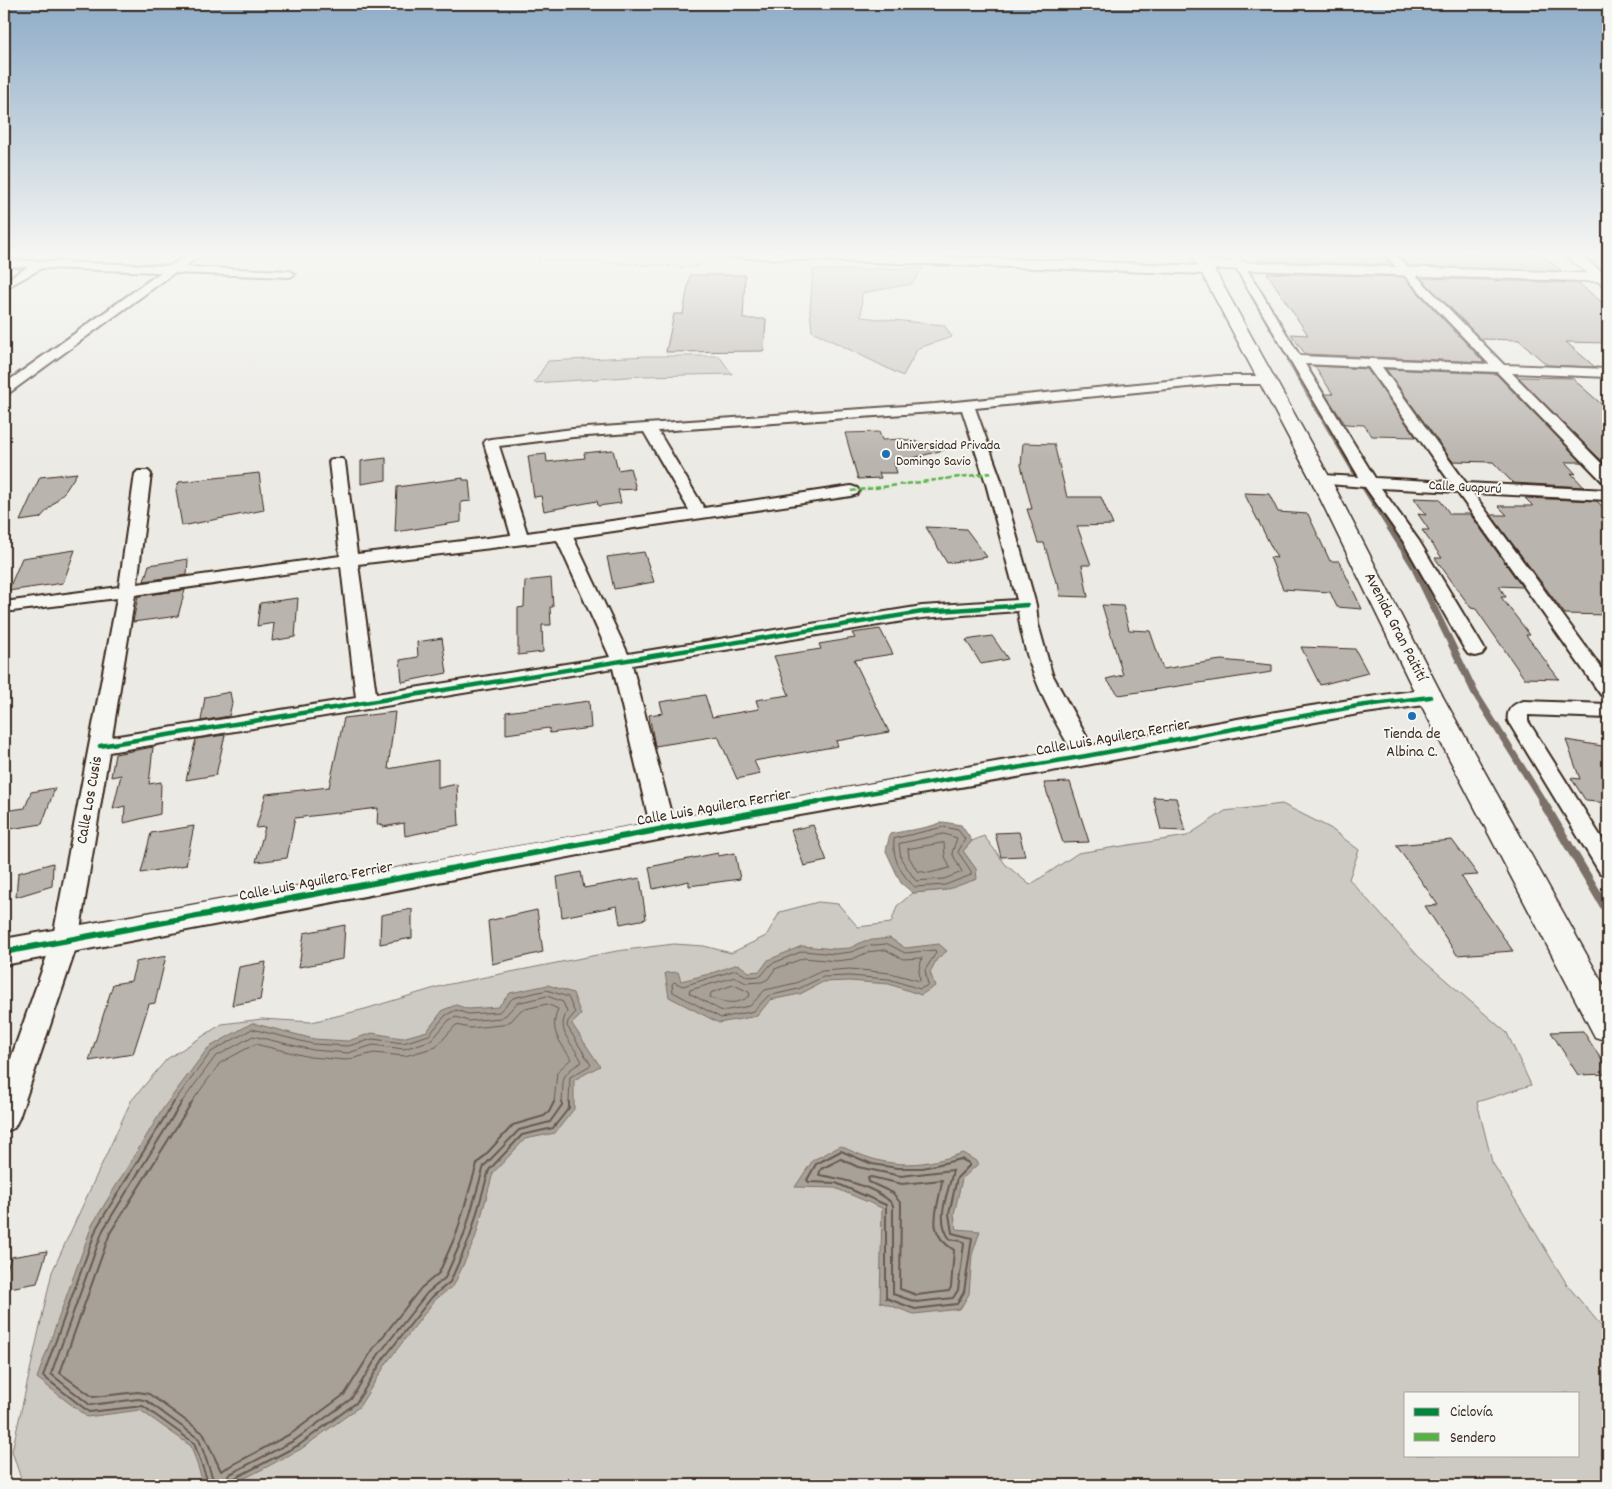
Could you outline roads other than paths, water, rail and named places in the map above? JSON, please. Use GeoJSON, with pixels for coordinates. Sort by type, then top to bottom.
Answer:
{"type":"FeatureCollection","features":[{"type":"Feature","properties":{"kind":"main road","name":"Avenida Gran Paitití"},"geometry":{"type":"LineString","coordinates":[[1235,322],[1321,480],[1430,697],[1608,1026]]}},
{"type":"Feature","properties":{"kind":"street"},"geometry":{"type":"LineString","coordinates":[[4,390],[98,322]]}},
{"type":"Feature","properties":{"kind":"street"},"geometry":{"type":"LineString","coordinates":[[1275,322],[1370,483],[1411,541],[1475,650]]}},
{"type":"Feature","properties":{"kind":"street"},"geometry":{"type":"LineString","coordinates":[[1456,322],[1608,479]]}},
{"type":"Feature","properties":{"kind":"street"},"geometry":{"type":"LineString","coordinates":[[1298,360],[1608,373]]}},
{"type":"Feature","properties":{"kind":"street"},"geometry":{"type":"LineString","coordinates":[[1372,363],[1464,488],[1608,691]]}},
{"type":"Feature","properties":{"kind":"street"},"geometry":{"type":"LineString","coordinates":[[521,540],[491,443],[520,438],[827,417],[967,405],[1218,380],[1265,380]]}},
{"type":"Feature","properties":{"kind":"street"},"geometry":{"type":"LineString","coordinates":[[967,405],[993,480],[1027,605],[1029,624],[1042,674],[1086,756]]}},
{"type":"Feature","properties":{"kind":"street"},"geometry":{"type":"LineString","coordinates":[[649,428],[699,514]]}},
{"type":"Feature","properties":{"kind":"street"},"geometry":{"type":"LineString","coordinates":[[337,462],[367,703]]}},
{"type":"Feature","properties":{"kind":"street","name":"Calle Los Cusis"},"geometry":{"type":"LineString","coordinates":[[4,1118],[65,942],[127,592],[143,474]]}},
{"type":"Feature","properties":{"kind":"street","name":"Calle Guapurú"},"geometry":{"type":"LineString","coordinates":[[1321,480],[1608,495]]}},
{"type":"Feature","properties":{"kind":"street"},"geometry":{"type":"LineString","coordinates":[[4,607],[127,592],[350,560],[521,540],[851,491]]}},
{"type":"Feature","properties":{"kind":"street"},"geometry":{"type":"LineString","coordinates":[[563,534],[621,660],[662,830]]}},
{"type":"Feature","properties":{"kind":"street"},"geometry":{"type":"LineString","coordinates":[[100,746],[922,612],[1027,605]]}},
{"type":"Feature","properties":{"kind":"street","name":"Calle Luis Aguilera Ferrier"},"geometry":{"type":"LineString","coordinates":[[4,952],[662,830],[1086,756],[1358,706],[1430,697]]}},
{"type":"Feature","properties":{"kind":"street"},"geometry":{"type":"LineString","coordinates":[[1608,711],[1524,708],[1517,714],[1518,721],[1608,867]]}},
{"type":"Feature","properties":{"kind":"water"},"geometry":{"type":"Polygon","coordinates":[[[943,822],[961,825],[972,841],[963,851],[976,869],[977,879],[946,890],[913,893],[901,883],[886,851],[890,834],[924,828],[943,822]]]}},
{"type":"Feature","properties":{"kind":"water"},"geometry":{"type":"Polygon","coordinates":[[[890,938],[905,948],[939,944],[947,951],[937,959],[930,972],[935,986],[921,995],[889,984],[849,981],[823,982],[800,994],[770,1000],[757,1016],[719,1023],[669,997],[665,973],[678,972],[681,981],[738,964],[749,972],[760,971],[768,960],[802,946],[835,949],[850,948],[864,941],[890,938]]]}},
{"type":"Feature","properties":{"kind":"water"},"geometry":{"type":"Polygon","coordinates":[[[548,985],[573,993],[581,1015],[572,1024],[600,1066],[574,1080],[574,1109],[555,1133],[525,1139],[493,1173],[475,1239],[454,1285],[435,1300],[388,1361],[359,1407],[301,1449],[259,1471],[231,1485],[204,1485],[191,1446],[140,1410],[87,1417],[37,1378],[92,1225],[164,1107],[208,1048],[252,1023],[314,1039],[348,1041],[372,1033],[402,1038],[427,1031],[443,1010],[456,1005],[468,1009],[498,1007],[510,993],[548,985]]]}},
{"type":"Feature","properties":{"kind":"water"},"geometry":{"type":"Polygon","coordinates":[[[841,1146],[872,1159],[901,1164],[931,1162],[963,1153],[979,1163],[962,1179],[954,1214],[956,1229],[980,1231],[972,1255],[969,1294],[960,1309],[914,1314],[880,1302],[882,1208],[835,1188],[795,1187],[813,1160],[841,1146]]]}},
{"type":"Feature","properties":{"kind":"waterway"},"geometry":{"type":"LineString","coordinates":[[1289,361],[1308,393]]}},
{"type":"Feature","properties":{"kind":"waterway"},"geometry":{"type":"LineString","coordinates":[[1307,391],[1358,477]]}},
{"type":"Feature","properties":{"kind":"waterway"},"geometry":{"type":"LineString","coordinates":[[1364,487],[1417,572]]}},
{"type":"Feature","properties":{"kind":"waterway"},"geometry":{"type":"LineString","coordinates":[[1416,571],[1475,693],[1544,803]]}},
{"type":"Feature","properties":{"kind":"waterway"},"geometry":{"type":"LineString","coordinates":[[1543,802],[1608,912]]}},
{"type":"Feature","properties":{"kind":"place","name":"Universidad Privada Domingo Savio"},"geometry":{"type":"Point","coordinates":[886,454]}},
{"type":"Feature","properties":{"kind":"place","name":"Tienda de Albina C."},"geometry":{"type":"Point","coordinates":[1412,716]}}]}
